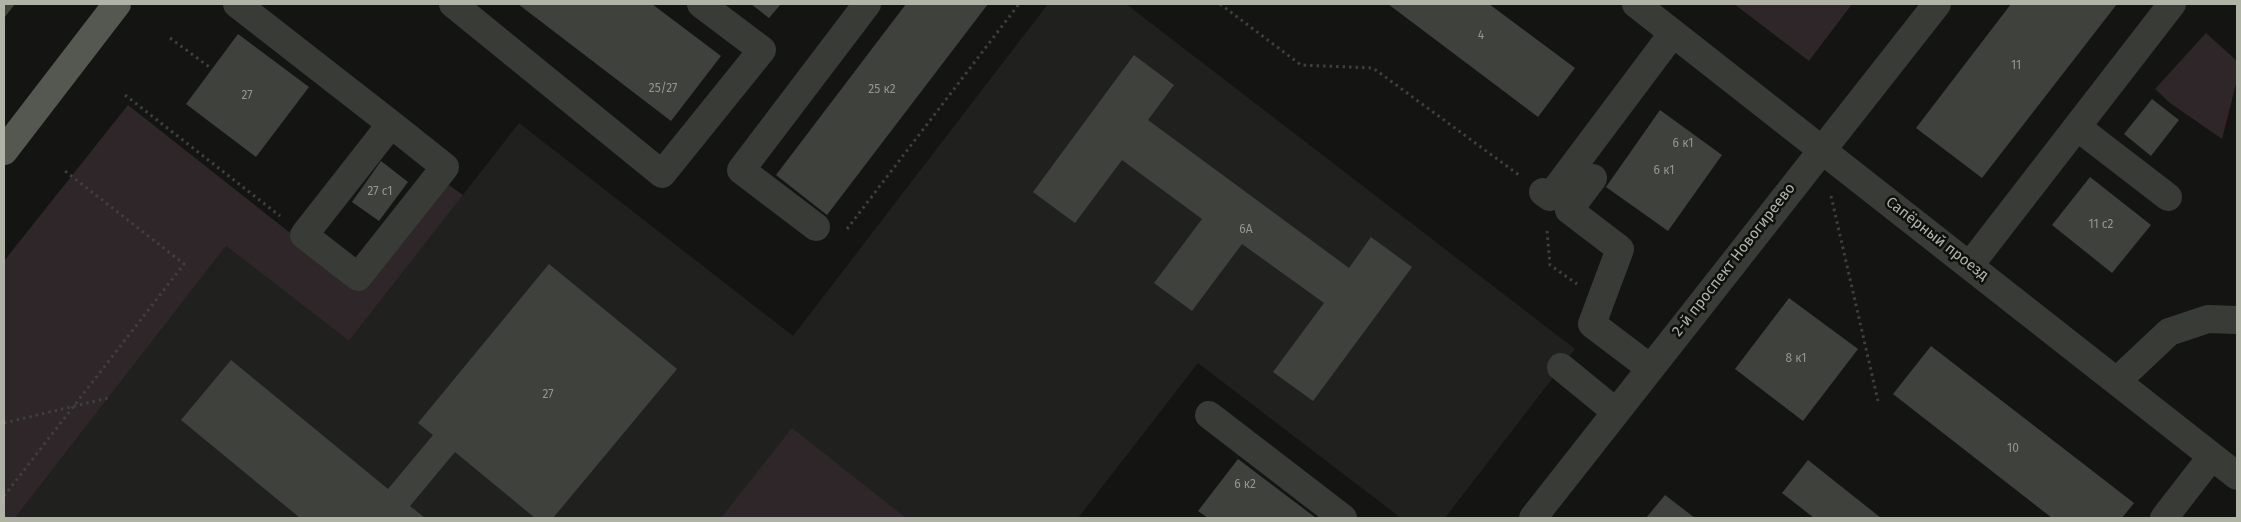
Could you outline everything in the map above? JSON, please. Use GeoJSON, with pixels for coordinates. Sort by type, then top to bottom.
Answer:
{"type":"FeatureCollection","features":[{"type":"Feature","properties":{"kind":"main road"},"geometry":{"type":"LineString","coordinates":[[4,151],[117,4]]}},
{"type":"Feature","properties":{"kind":"street"},"geometry":{"type":"LineString","coordinates":[[237,4],[391,124],[445,167],[358,277],[304,235],[391,124]]}},
{"type":"Feature","properties":{"kind":"street"},"geometry":{"type":"LineString","coordinates":[[453,4],[662,174],[762,50],[701,4]]}},
{"type":"Feature","properties":{"kind":"street"},"geometry":{"type":"LineString","coordinates":[[816,227],[741,170],[867,4]]}},
{"type":"Feature","properties":{"kind":"street","name":"Сапёрный проезд"},"geometry":{"type":"LineString","coordinates":[[1636,4],[1822,148],[2237,476]]}},
{"type":"Feature","properties":{"kind":"street","name":"2-й проспект Новогиреево"},"geometry":{"type":"LineString","coordinates":[[1533,518],[1937,4]]}},
{"type":"Feature","properties":{"kind":"street"},"geometry":{"type":"LineString","coordinates":[[1970,265],[2172,4]]}},
{"type":"Feature","properties":{"kind":"street"},"geometry":{"type":"LineString","coordinates":[[1543,192],[1550,197],[1673,33]]}},
{"type":"Feature","properties":{"kind":"street"},"geometry":{"type":"LineString","coordinates":[[2077,127],[2168,196]]}},
{"type":"Feature","properties":{"kind":"street"},"geometry":{"type":"LineString","coordinates":[[1592,178],[1569,210],[1620,249],[1592,324],[1650,368]]}},
{"type":"Feature","properties":{"kind":"street"},"geometry":{"type":"LineString","coordinates":[[2117,381],[2168,332],[2208,319],[2237,320]]}},
{"type":"Feature","properties":{"kind":"street"},"geometry":{"type":"LineString","coordinates":[[1561,367],[1616,412]]}},
{"type":"Feature","properties":{"kind":"street"},"geometry":{"type":"LineString","coordinates":[[1209,416],[1343,518]]}},
{"type":"Feature","properties":{"kind":"street"},"geometry":{"type":"LineString","coordinates":[[2164,518],[2212,456]]}},
{"type":"Feature","properties":{"kind":"path"},"geometry":{"type":"LineString","coordinates":[[816,227],[837,243],[1019,4]]}},
{"type":"Feature","properties":{"kind":"path"},"geometry":{"type":"LineString","coordinates":[[1220,4],[1301,64],[1373,68],[1543,192],[1550,265],[1601,301]]}},
{"type":"Feature","properties":{"kind":"path"},"geometry":{"type":"LineString","coordinates":[[170,38],[212,69]]}},
{"type":"Feature","properties":{"kind":"path"},"geometry":{"type":"LineString","coordinates":[[125,95],[304,235]]}},
{"type":"Feature","properties":{"kind":"path"},"geometry":{"type":"LineString","coordinates":[[4,496],[76,406],[184,264],[65,171]]}},
{"type":"Feature","properties":{"kind":"path"},"geometry":{"type":"LineString","coordinates":[[1829,188],[1878,401]]}},
{"type":"Feature","properties":{"kind":"path"},"geometry":{"type":"LineString","coordinates":[[4,423],[108,398]]}},
{"type":"Feature","properties":{"kind":"shaded area"},"geometry":{"type":"Polygon","coordinates":[[[1048,4],[1126,4],[1575,349],[1445,518],[1401,518],[1198,363],[1078,518],[15,518],[226,246],[349,341],[519,123],[793,336],[1048,4]]]}},
{"type":"Feature","properties":{"kind":"shaded area"},"geometry":{"type":"Polygon","coordinates":[[[1734,4],[1852,4],[1809,61],[1734,4]]]}},
{"type":"Feature","properties":{"kind":"shaded area"},"geometry":{"type":"Polygon","coordinates":[[[2206,33],[2237,61],[2237,80],[2222,139],[2170,103],[2155,89],[2206,33]]]}},
{"type":"Feature","properties":{"kind":"shaded area"},"geometry":{"type":"Polygon","coordinates":[[[128,105],[360,288],[443,181],[463,195],[349,341],[226,246],[15,518],[4,518],[4,261],[128,105]]]}},
{"type":"Feature","properties":{"kind":"shaded area"},"geometry":{"type":"Polygon","coordinates":[[[792,428],[906,518],[721,518],[792,428]]]}},
{"type":"Feature","properties":{"kind":"building"},"geometry":{"type":"Polygon","coordinates":[[[4,4],[15,4],[4,18],[4,4]]]}},
{"type":"Feature","properties":{"kind":"building"},"geometry":{"type":"Polygon","coordinates":[[[518,4],[652,4],[721,56],[671,121],[518,4]]]}},
{"type":"Feature","properties":{"kind":"building"},"geometry":{"type":"Polygon","coordinates":[[[751,4],[781,4],[769,18],[751,4]]]}},
{"type":"Feature","properties":{"kind":"building"},"geometry":{"type":"Polygon","coordinates":[[[906,4],[988,4],[827,215],[776,175],[906,4]]]}},
{"type":"Feature","properties":{"kind":"building"},"geometry":{"type":"Polygon","coordinates":[[[1388,4],[1489,4],[1575,68],[1538,117],[1388,4]]]}},
{"type":"Feature","properties":{"kind":"building"},"geometry":{"type":"Polygon","coordinates":[[[2011,4],[2117,4],[1982,178],[1916,128],[2011,4]]]}},
{"type":"Feature","properties":{"kind":"building"},"geometry":{"type":"Polygon","coordinates":[[[238,34],[309,87],[256,157],[186,104],[238,34]]]}},
{"type":"Feature","properties":{"kind":"building"},"geometry":{"type":"Polygon","coordinates":[[[1134,55],[1174,85],[1148,120],[1349,268],[1371,237],[1412,267],[1313,401],[1273,372],[1324,303],[1242,244],[1192,311],[1154,283],[1202,219],[1122,160],[1075,223],[1033,192],[1134,55]]]}},
{"type":"Feature","properties":{"kind":"building"},"geometry":{"type":"Polygon","coordinates":[[[2152,99],[2179,120],[2151,156],[2124,134],[2152,99]]]}},
{"type":"Feature","properties":{"kind":"building"},"geometry":{"type":"Polygon","coordinates":[[[1660,110],[1722,155],[1668,231],[1606,187],[1660,110]]]}},
{"type":"Feature","properties":{"kind":"building"},"geometry":{"type":"Polygon","coordinates":[[[381,161],[408,182],[379,221],[352,202],[381,161]]]}},
{"type":"Feature","properties":{"kind":"building"},"geometry":{"type":"Polygon","coordinates":[[[2090,177],[2151,225],[2112,273],[2052,225],[2090,177]]]}},
{"type":"Feature","properties":{"kind":"building"},"geometry":{"type":"Polygon","coordinates":[[[549,264],[677,369],[553,518],[535,518],[455,452],[410,506],[425,518],[300,518],[181,420],[231,360],[388,489],[433,435],[418,423],[549,264]]]}},
{"type":"Feature","properties":{"kind":"building"},"geometry":{"type":"Polygon","coordinates":[[[1789,298],[1858,349],[1803,421],[1735,369],[1789,298]]]}},
{"type":"Feature","properties":{"kind":"building"},"geometry":{"type":"Polygon","coordinates":[[[1931,346],[2134,503],[2122,518],[2052,518],[1893,394],[1931,346]]]}},
{"type":"Feature","properties":{"kind":"building"},"geometry":{"type":"Polygon","coordinates":[[[1238,459],[1316,518],[1208,518],[1198,511],[1238,459]]]}},
{"type":"Feature","properties":{"kind":"building"},"geometry":{"type":"Polygon","coordinates":[[[1808,460],[1881,518],[1814,518],[1782,493],[1808,460]]]}},
{"type":"Feature","properties":{"kind":"building"},"geometry":{"type":"Polygon","coordinates":[[[1665,495],[1695,518],[1646,518],[1665,495]]]}}]}
